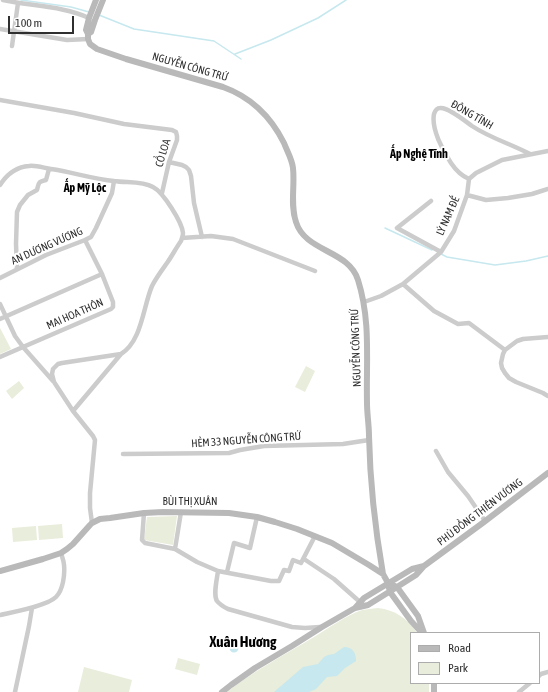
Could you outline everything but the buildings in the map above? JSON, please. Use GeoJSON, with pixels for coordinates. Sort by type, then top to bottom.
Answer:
{"type":"FeatureCollection","features":[{"type":"Feature","properties":{"kind":"main road"},"geometry":{"type":"LineString","coordinates":[[92,19],[96,0]]}},
{"type":"Feature","properties":{"kind":"main road"},"geometry":{"type":"LineString","coordinates":[[88,36],[86,30],[103,0]]}},
{"type":"Feature","properties":{"kind":"main road","name":"NGUYỄN CÔNG TRỨ"},"geometry":{"type":"LineString","coordinates":[[88,36],[94,47],[106,53],[230,89],[249,100],[259,108],[277,131],[293,166],[295,221],[298,229],[308,240],[342,259],[353,269],[364,302],[366,318],[368,361],[367,404],[373,510],[382,574]]}},
{"type":"Feature","properties":{"kind":"main road","name":"PHÙ ĐỔNG THIÊN VƯƠNG"},"geometry":{"type":"LineString","coordinates":[[355,608],[368,605],[416,575],[424,566],[548,473]]}},
{"type":"Feature","properties":{"kind":"main road","name":"BÙI THỊ XUÂN"},"geometry":{"type":"LineString","coordinates":[[92,522],[100,519],[144,513],[229,512],[257,517],[296,529],[332,543],[344,549],[382,574]]}},
{"type":"Feature","properties":{"kind":"main road"},"geometry":{"type":"LineString","coordinates":[[0,571],[61,553],[72,544],[92,522]]}},
{"type":"Feature","properties":{"kind":"main road","name":"PHÙ ĐỔNG THIÊN VƯƠNG"},"geometry":{"type":"LineString","coordinates":[[355,608],[364,598],[388,583],[412,569],[424,566]]}},
{"type":"Feature","properties":{"kind":"main road"},"geometry":{"type":"LineString","coordinates":[[382,574],[388,583],[390,592],[411,622],[422,632]]}},
{"type":"Feature","properties":{"kind":"main road"},"geometry":{"type":"LineString","coordinates":[[388,583],[397,587],[418,616],[423,632]]}},
{"type":"Feature","properties":{"kind":"main road"},"geometry":{"type":"LineString","coordinates":[[222,692],[255,668],[355,608]]}},
{"type":"Feature","properties":{"kind":"street"},"geometry":{"type":"LineString","coordinates":[[3,0],[80,13],[92,19]]}},
{"type":"Feature","properties":{"kind":"street"},"geometry":{"type":"LineString","coordinates":[[12,46],[18,3]]}},
{"type":"Feature","properties":{"kind":"street"},"geometry":{"type":"LineString","coordinates":[[0,29],[67,40],[88,36]]}},
{"type":"Feature","properties":{"kind":"street","name":"CỔ LOA"},"geometry":{"type":"LineString","coordinates":[[0,100],[124,124],[172,130],[176,132],[178,136],[169,162],[162,193]]}},
{"type":"Feature","properties":{"kind":"street","name":"ĐÔNG TĨNH"},"geometry":{"type":"LineString","coordinates":[[469,179],[452,164],[440,144],[434,128],[434,117],[437,109],[444,108],[477,130],[530,154]]}},
{"type":"Feature","properties":{"kind":"street"},"geometry":{"type":"LineString","coordinates":[[469,179],[476,173],[502,160],[548,151]]}},
{"type":"Feature","properties":{"kind":"street"},"geometry":{"type":"LineString","coordinates":[[169,162],[182,165],[189,170],[194,203],[202,237]]}},
{"type":"Feature","properties":{"kind":"street"},"geometry":{"type":"LineString","coordinates":[[0,185],[2,177],[18,168],[30,166],[49,168],[114,181],[145,184],[154,187],[162,193],[181,225],[183,234],[182,238],[151,288],[135,337],[129,347],[121,354],[73,411]]}},
{"type":"Feature","properties":{"kind":"street"},"geometry":{"type":"LineString","coordinates":[[17,269],[17,212],[20,205],[28,195],[37,190],[40,182],[46,180],[49,168]]}},
{"type":"Feature","properties":{"kind":"street","name":"LÝ NAM ĐẾ"},"geometry":{"type":"LineString","coordinates":[[364,302],[382,296],[402,284],[441,252],[454,230],[467,195],[469,179]]}},
{"type":"Feature","properties":{"kind":"street","name":"AN DƯƠNG VƯƠNG"},"geometry":{"type":"LineString","coordinates":[[0,278],[46,255],[91,237],[112,193],[114,181]]}},
{"type":"Feature","properties":{"kind":"street"},"geometry":{"type":"LineString","coordinates":[[467,195],[486,200],[532,194],[548,189]]}},
{"type":"Feature","properties":{"kind":"street"},"geometry":{"type":"LineString","coordinates":[[431,201],[398,228],[441,252]]}},
{"type":"Feature","properties":{"kind":"street"},"geometry":{"type":"LineString","coordinates":[[182,238],[221,237],[233,239],[315,271]]}},
{"type":"Feature","properties":{"kind":"street","name":"MAI HOA THÔN"},"geometry":{"type":"LineString","coordinates":[[0,357],[113,307],[113,302],[102,274],[85,240]]}},
{"type":"Feature","properties":{"kind":"street"},"geometry":{"type":"LineString","coordinates":[[0,320],[102,274]]}},
{"type":"Feature","properties":{"kind":"street"},"geometry":{"type":"LineString","coordinates":[[402,284],[434,311],[458,324],[469,323],[505,350]]}},
{"type":"Feature","properties":{"kind":"street"},"geometry":{"type":"LineString","coordinates":[[0,304],[15,336],[54,382],[73,411],[95,440],[90,493],[92,522]]}},
{"type":"Feature","properties":{"kind":"street"},"geometry":{"type":"LineString","coordinates":[[548,338],[523,339],[517,341],[505,350],[501,363],[509,378],[548,396]]}},
{"type":"Feature","properties":{"kind":"street"},"geometry":{"type":"LineString","coordinates":[[54,382],[52,374],[53,369],[60,364],[121,354]]}},
{"type":"Feature","properties":{"kind":"street","name":"HẺM 33 NGUYỄN CÔNG TRỨ"},"geometry":{"type":"LineString","coordinates":[[123,454],[229,453],[264,446],[342,444],[369,440]]}},
{"type":"Feature","properties":{"kind":"street"},"geometry":{"type":"LineString","coordinates":[[436,451],[448,472],[468,496],[485,521]]}},
{"type":"Feature","properties":{"kind":"street"},"geometry":{"type":"LineString","coordinates":[[175,549],[181,512]]}},
{"type":"Feature","properties":{"kind":"street"},"geometry":{"type":"LineString","coordinates":[[144,513],[142,540],[145,543],[175,549],[197,562],[218,571],[271,581],[279,581],[284,570],[289,571],[293,560],[301,563],[315,536]]}},
{"type":"Feature","properties":{"kind":"street"},"geometry":{"type":"LineString","coordinates":[[227,572],[234,543],[250,548],[257,517]]}},
{"type":"Feature","properties":{"kind":"street"},"geometry":{"type":"LineString","coordinates":[[0,615],[32,608],[56,597],[64,576],[64,565],[61,553]]}},
{"type":"Feature","properties":{"kind":"street"},"geometry":{"type":"LineString","coordinates":[[304,559],[334,579],[360,602]]}},
{"type":"Feature","properties":{"kind":"street"},"geometry":{"type":"LineString","coordinates":[[218,571],[216,597],[218,602],[228,609],[292,627],[322,627]]}},
{"type":"Feature","properties":{"kind":"street"},"geometry":{"type":"LineString","coordinates":[[15,692],[32,608]]}},
{"type":"Feature","properties":{"kind":"street"},"geometry":{"type":"LineString","coordinates":[[519,692],[529,684]]}},
{"type":"Feature","properties":{"kind":"green space"},"geometry":{"type":"Polygon","coordinates":[[[0,328],[11,349],[0,354],[0,328]]]}},
{"type":"Feature","properties":{"kind":"green space"},"geometry":{"type":"Polygon","coordinates":[[[306,366],[315,371],[305,392],[295,387],[306,366]]]}},
{"type":"Feature","properties":{"kind":"green space"},"geometry":{"type":"Polygon","coordinates":[[[19,381],[24,388],[12,399],[6,391],[19,381]]]}},
{"type":"Feature","properties":{"kind":"green space"},"geometry":{"type":"Polygon","coordinates":[[[177,516],[173,545],[144,540],[147,517],[177,516]]]}},
{"type":"Feature","properties":{"kind":"green space"},"geometry":{"type":"Polygon","coordinates":[[[62,524],[63,538],[39,540],[38,526],[62,524]]]}},
{"type":"Feature","properties":{"kind":"green space"},"geometry":{"type":"Polygon","coordinates":[[[36,526],[37,540],[13,542],[12,528],[36,526]]]}},
{"type":"Feature","properties":{"kind":"green space"},"geometry":{"type":"Polygon","coordinates":[[[378,608],[384,609],[395,613],[409,623],[416,632],[410,632],[410,684],[429,684],[429,692],[227,692],[258,670],[343,619],[362,610],[378,608]]]}},
{"type":"Feature","properties":{"kind":"green space"},"geometry":{"type":"Polygon","coordinates":[[[178,658],[200,664],[197,675],[175,669],[178,658]]]}},
{"type":"Feature","properties":{"kind":"green space"},"geometry":{"type":"Polygon","coordinates":[[[84,667],[132,680],[129,692],[78,692],[84,667]]]}},
{"type":"Feature","properties":{"kind":"water"},"geometry":{"type":"Polygon","coordinates":[[[234,643],[239,648],[234,653],[229,648],[234,643]]]}},
{"type":"Feature","properties":{"kind":"water"},"geometry":{"type":"Polygon","coordinates":[[[344,647],[353,651],[356,661],[345,668],[337,676],[327,677],[316,689],[309,692],[274,692],[303,667],[318,664],[324,657],[334,654],[344,647]]]}},
{"type":"Feature","properties":{"kind":"waterway"},"geometry":{"type":"LineString","coordinates":[[21,0],[71,7],[89,12]]}},
{"type":"Feature","properties":{"kind":"waterway"},"geometry":{"type":"LineString","coordinates":[[235,54],[271,40],[318,18],[346,0]]}},
{"type":"Feature","properties":{"kind":"waterway"},"geometry":{"type":"LineString","coordinates":[[99,15],[134,29],[214,41],[241,59]]}},
{"type":"Feature","properties":{"kind":"waterway"},"geometry":{"type":"LineString","coordinates":[[385,228],[432,250]]}},
{"type":"Feature","properties":{"kind":"waterway"},"geometry":{"type":"LineString","coordinates":[[441,254],[447,257],[495,265],[526,261],[548,256]]}},
{"type":"Feature","properties":{"kind":"district","name":"Ấp Nghệ Tĩnh"},"geometry":{"type":"Point","coordinates":[419,154]}},
{"type":"Feature","properties":{"kind":"district","name":"Ấp Mỹ Lộc"},"geometry":{"type":"Point","coordinates":[85,188]}},
{"type":"Feature","properties":{"kind":"district","name":"Xuân Hương"},"geometry":{"type":"Point","coordinates":[243,642]}}]}
